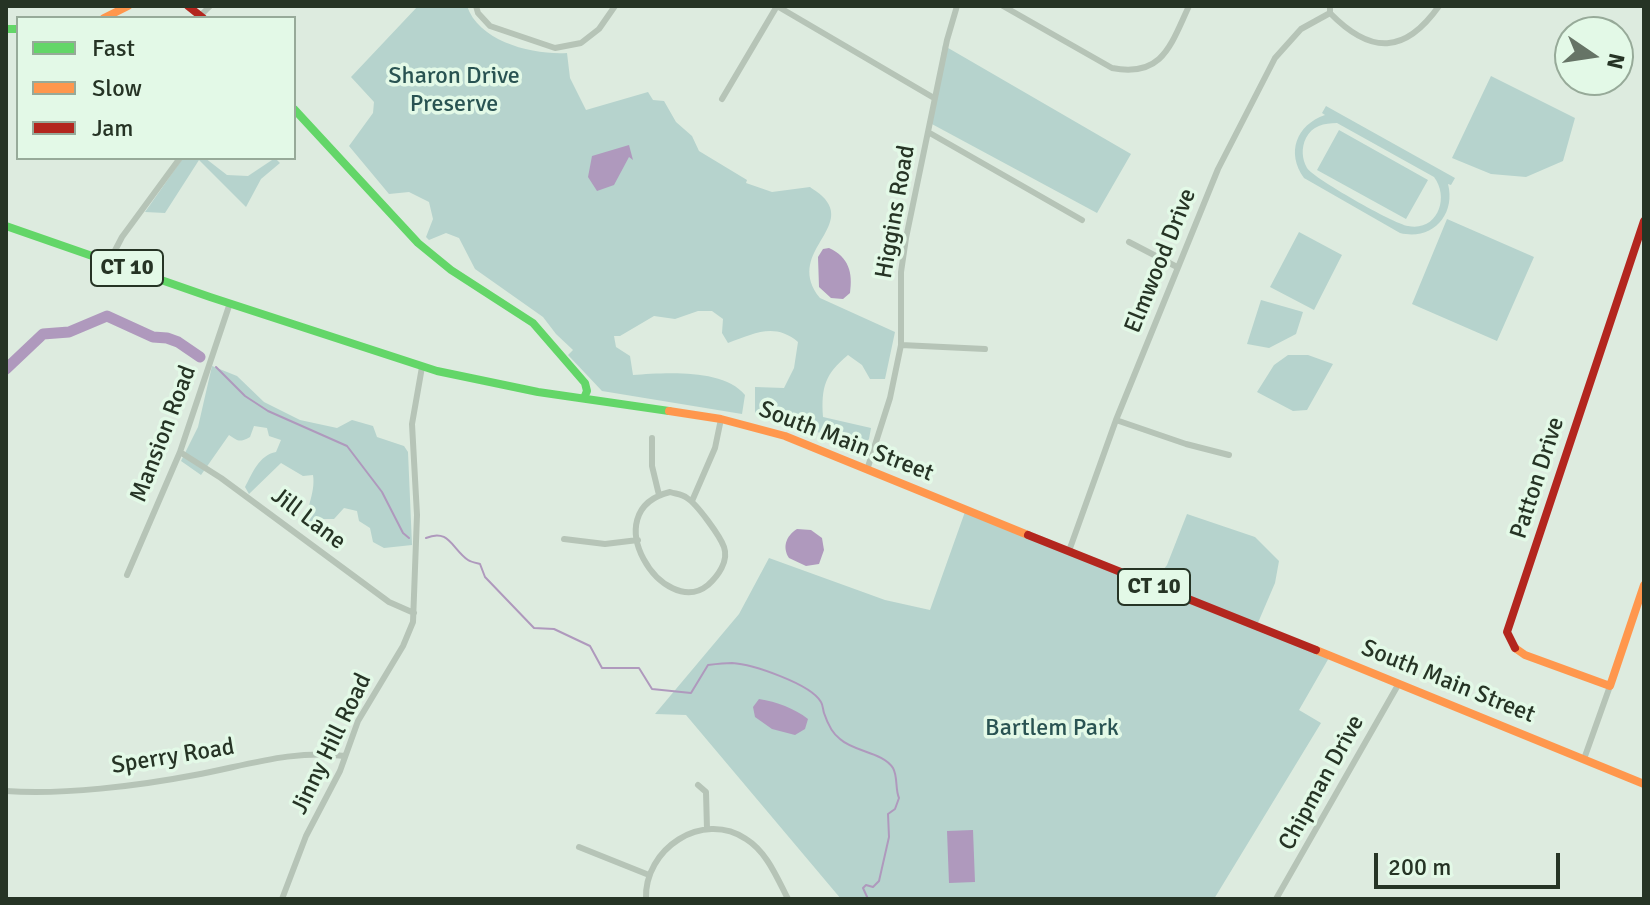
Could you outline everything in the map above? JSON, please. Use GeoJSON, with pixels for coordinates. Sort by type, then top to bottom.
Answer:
{"type":"FeatureCollection","features":[{"type":"Feature","properties":{"kind":"main road"},"geometry":{"type":"LineString","coordinates":[[108,16],[128,6]]}},
{"type":"Feature","properties":{"kind":"main road"},"geometry":{"type":"LineString","coordinates":[[296,111],[418,243],[451,270],[533,323],[580,378],[584,398]]}},
{"type":"Feature","properties":{"kind":"main road","name":"Patton Drive"},"geometry":{"type":"LineString","coordinates":[[1610,686],[1525,655],[1514,647],[1507,632],[1644,221]]}},
{"type":"Feature","properties":{"kind":"main road","name":"South Main Street"},"geometry":{"type":"LineString","coordinates":[[6,226],[422,367],[498,385],[721,419],[785,436],[1644,784]]}},
{"type":"Feature","properties":{"kind":"main road"},"geometry":{"type":"LineString","coordinates":[[1610,686],[1644,585]]}},
{"type":"Feature","properties":{"kind":"street"},"geometry":{"type":"LineString","coordinates":[[476,6],[490,26],[555,48],[581,43],[599,29],[615,6]]}},
{"type":"Feature","properties":{"kind":"street"},"geometry":{"type":"LineString","coordinates":[[722,99],[777,6],[934,98]]}},
{"type":"Feature","properties":{"kind":"street","name":"Higgins Road"},"geometry":{"type":"LineString","coordinates":[[867,470],[890,398],[901,345],[901,272],[934,98],[957,6]]}},
{"type":"Feature","properties":{"kind":"street"},"geometry":{"type":"LineString","coordinates":[[1003,6],[1112,68],[1129,71],[1145,70],[1157,62],[1168,50],[1189,6]]}},
{"type":"Feature","properties":{"kind":"street"},"geometry":{"type":"LineString","coordinates":[[1330,10],[1346,30],[1372,43],[1400,43],[1425,26],[1439,6]]}},
{"type":"Feature","properties":{"kind":"street","name":"Elmwood Drive"},"geometry":{"type":"LineString","coordinates":[[1069,551],[1116,420],[1218,169],[1275,58],[1301,29],[1330,10]]}},
{"type":"Feature","properties":{"kind":"street"},"geometry":{"type":"LineString","coordinates":[[928,132],[1082,220]]}},
{"type":"Feature","properties":{"kind":"street"},"geometry":{"type":"LineString","coordinates":[[109,262],[119,241],[179,160]]}},
{"type":"Feature","properties":{"kind":"street"},"geometry":{"type":"LineString","coordinates":[[1129,242],[1177,267]]}},
{"type":"Feature","properties":{"kind":"street","name":"Mansion Road"},"geometry":{"type":"LineString","coordinates":[[127,575],[180,452],[230,303]]}},
{"type":"Feature","properties":{"kind":"street"},"geometry":{"type":"LineString","coordinates":[[901,345],[985,349]]}},
{"type":"Feature","properties":{"kind":"street","name":"Jinny Hill Road"},"geometry":{"type":"LineString","coordinates":[[282,899],[306,836],[331,790],[364,709],[408,636],[414,613],[417,515],[412,424],[422,367]]}},
{"type":"Feature","properties":{"kind":"street"},"geometry":{"type":"LineString","coordinates":[[692,501],[715,448],[721,419]]}},
{"type":"Feature","properties":{"kind":"street"},"geometry":{"type":"LineString","coordinates":[[1116,420],[1229,455]]}},
{"type":"Feature","properties":{"kind":"street"},"geometry":{"type":"LineString","coordinates":[[652,438],[652,466],[659,495]]}},
{"type":"Feature","properties":{"kind":"street","name":"Jill Lane"},"geometry":{"type":"LineString","coordinates":[[180,452],[261,507],[387,601],[414,613]]}},
{"type":"Feature","properties":{"kind":"street"},"geometry":{"type":"LineString","coordinates":[[670,492],[684,495],[692,501],[725,548],[724,564],[714,580],[701,590],[681,591],[656,578],[641,558],[636,525],[640,508],[659,495],[670,492]]}},
{"type":"Feature","properties":{"kind":"street"},"geometry":{"type":"LineString","coordinates":[[564,539],[605,544],[638,540]]}},
{"type":"Feature","properties":{"kind":"street","name":"Chipman Drive"},"geometry":{"type":"LineString","coordinates":[[1276,899],[1398,685]]}},
{"type":"Feature","properties":{"kind":"street"},"geometry":{"type":"LineString","coordinates":[[1584,759],[1610,686]]}},
{"type":"Feature","properties":{"kind":"street","name":"Sperry Road"},"geometry":{"type":"LineString","coordinates":[[6,791],[70,790],[153,781],[302,755],[345,756]]}},
{"type":"Feature","properties":{"kind":"street"},"geometry":{"type":"LineString","coordinates":[[698,785],[706,792],[707,829]]}},
{"type":"Feature","properties":{"kind":"street"},"geometry":{"type":"LineString","coordinates":[[646,899],[649,875],[669,846],[689,833],[707,829],[731,831],[758,848],[788,899]]}},
{"type":"Feature","properties":{"kind":"street"},"geometry":{"type":"LineString","coordinates":[[579,847],[649,875]]}},
{"type":"Feature","properties":{"kind":"green space","name":"Sharon Drive Preserve"},"geometry":{"type":"Polygon","coordinates":[[[418,6],[467,6],[483,29],[509,44],[539,52],[567,53],[570,78],[586,110],[648,92],[653,100],[664,101],[676,122],[692,136],[699,151],[747,180],[746,183],[772,192],[810,187],[823,197],[831,210],[830,221],[813,256],[811,282],[820,298],[895,332],[885,379],[870,379],[862,365],[848,355],[834,368],[826,382],[823,417],[871,428],[869,439],[861,449],[834,443],[830,436],[755,413],[755,387],[784,388],[794,368],[798,342],[781,332],[755,333],[728,343],[722,333],[723,319],[712,311],[698,311],[675,319],[654,316],[620,336],[614,336],[616,347],[630,356],[633,375],[692,374],[723,380],[745,395],[742,414],[602,391],[568,355],[573,350],[543,317],[475,269],[459,238],[446,233],[429,240],[426,237],[433,219],[429,202],[409,192],[389,194],[349,146],[373,113],[374,102],[351,77],[418,6]]]}},
{"type":"Feature","properties":{"kind":"green space"},"geometry":{"type":"Polygon","coordinates":[[[943,45],[1131,154],[1097,213],[930,123],[943,45]]]}},
{"type":"Feature","properties":{"kind":"green space"},"geometry":{"type":"Polygon","coordinates":[[[1491,76],[1575,118],[1563,161],[1526,177],[1491,174],[1452,158],[1491,76]]]}},
{"type":"Feature","properties":{"kind":"green space"},"geometry":{"type":"Polygon","coordinates":[[[1326,106],[1455,178],[1451,185],[1448,184],[1448,206],[1439,223],[1422,233],[1400,233],[1304,178],[1296,159],[1297,141],[1307,126],[1325,115],[1322,113],[1326,106]],[[1337,123],[1315,128],[1303,146],[1304,161],[1312,173],[1371,209],[1408,226],[1427,224],[1438,212],[1441,194],[1434,177],[1337,123]]]}},
{"type":"Feature","properties":{"kind":"green space"},"geometry":{"type":"Polygon","coordinates":[[[1339,130],[1428,180],[1406,219],[1317,170],[1339,130]]]}},
{"type":"Feature","properties":{"kind":"green space"},"geometry":{"type":"Polygon","coordinates":[[[182,160],[199,160],[165,213],[145,212],[182,160]]]}},
{"type":"Feature","properties":{"kind":"green space"},"geometry":{"type":"Polygon","coordinates":[[[199,160],[208,160],[227,175],[248,176],[272,160],[280,163],[261,179],[246,207],[199,160]]]}},
{"type":"Feature","properties":{"kind":"green space"},"geometry":{"type":"Polygon","coordinates":[[[1447,219],[1534,257],[1497,341],[1412,304],[1447,219]]]}},
{"type":"Feature","properties":{"kind":"green space"},"geometry":{"type":"Polygon","coordinates":[[[1299,232],[1342,255],[1314,310],[1270,287],[1299,232]]]}},
{"type":"Feature","properties":{"kind":"green space"},"geometry":{"type":"Polygon","coordinates":[[[1261,300],[1303,312],[1296,334],[1269,348],[1247,344],[1261,300]]]}},
{"type":"Feature","properties":{"kind":"green space"},"geometry":{"type":"Polygon","coordinates":[[[1288,355],[1308,355],[1333,364],[1307,410],[1293,411],[1257,392],[1274,365],[1288,355]]]}},
{"type":"Feature","properties":{"kind":"green space"},"geometry":{"type":"Polygon","coordinates":[[[212,366],[237,376],[264,402],[300,420],[337,428],[352,420],[373,426],[377,437],[404,446],[408,452],[412,545],[384,548],[373,542],[370,528],[359,521],[357,511],[344,508],[334,519],[318,519],[306,530],[313,475],[303,476],[281,463],[249,494],[245,487],[253,471],[265,457],[276,452],[281,440],[269,436],[267,428],[254,426],[250,437],[241,441],[229,435],[201,475],[181,461],[198,427],[212,366]]]}},
{"type":"Feature","properties":{"kind":"green space","name":"Bartlem Park"},"geometry":{"type":"Polygon","coordinates":[[[966,509],[1151,586],[1167,565],[1187,514],[1255,537],[1279,561],[1275,583],[1257,625],[1330,656],[1299,710],[1321,723],[1214,899],[841,899],[686,715],[655,714],[739,614],[769,558],[885,600],[930,610],[966,509]]]}},
{"type":"Feature","properties":{"kind":"shaded area"},"geometry":{"type":"Polygon","coordinates":[[[629,145],[633,160],[629,157],[614,185],[597,191],[588,177],[592,156],[629,145]]]}},
{"type":"Feature","properties":{"kind":"shaded area"},"geometry":{"type":"Polygon","coordinates":[[[829,248],[841,256],[850,272],[850,293],[843,299],[831,298],[819,287],[818,257],[823,249],[829,248]]]}},
{"type":"Feature","properties":{"kind":"shaded area"},"geometry":{"type":"Polygon","coordinates":[[[797,529],[811,530],[822,538],[824,550],[819,564],[806,566],[789,558],[786,542],[797,529]]]}},
{"type":"Feature","properties":{"kind":"shaded area"},"geometry":{"type":"Polygon","coordinates":[[[759,699],[803,715],[808,719],[805,729],[795,735],[772,729],[755,717],[753,707],[759,699]]]}},
{"type":"Feature","properties":{"kind":"shaded area"},"geometry":{"type":"Polygon","coordinates":[[[973,830],[975,882],[949,883],[947,831],[973,830]]]}},
{"type":"Feature","properties":{"kind":"waterway"},"geometry":{"type":"LineString","coordinates":[[6,369],[43,334],[69,332],[107,316],[153,337],[178,342],[200,357]]}},
{"type":"Feature","properties":{"kind":"waterway"},"geometry":{"type":"LineString","coordinates":[[216,367],[245,396],[268,411],[347,446],[382,492],[403,533],[409,538]]}},
{"type":"Feature","properties":{"kind":"waterway"},"geometry":{"type":"LineString","coordinates":[[426,538],[445,538],[468,560],[480,564],[485,577],[534,628],[554,629],[590,646],[602,668],[639,668],[652,689],[691,693],[708,665],[732,663],[780,676],[815,695],[822,703],[837,737],[882,759],[895,772],[899,798],[895,809],[888,814],[889,837],[879,881],[873,887],[866,885],[863,888],[868,899]]}},
{"type":"Feature","properties":{"kind":"traffic: fast"},"geometry":{"type":"LineString","coordinates":[[6,29],[16,29]]}},
{"type":"Feature","properties":{"kind":"traffic: fast"},"geometry":{"type":"LineString","coordinates":[[296,111],[418,243],[451,270],[533,323],[585,383],[587,391],[584,398]]}},
{"type":"Feature","properties":{"kind":"traffic: fast"},"geometry":{"type":"LineString","coordinates":[[6,226],[437,371],[538,392],[669,411]]}},
{"type":"Feature","properties":{"kind":"traffic: slow"},"geometry":{"type":"LineString","coordinates":[[108,16],[128,6]]}},
{"type":"Feature","properties":{"kind":"traffic: slow"},"geometry":{"type":"LineString","coordinates":[[669,411],[721,419],[785,436],[1028,535]]}},
{"type":"Feature","properties":{"kind":"traffic: slow"},"geometry":{"type":"LineString","coordinates":[[1515,648],[1525,655],[1610,686],[1644,585]]}},
{"type":"Feature","properties":{"kind":"traffic: slow"},"geometry":{"type":"LineString","coordinates":[[1316,650],[1644,784]]}},
{"type":"Feature","properties":{"kind":"traffic: jam"},"geometry":{"type":"LineString","coordinates":[[188,6],[200,16]]}},
{"type":"Feature","properties":{"kind":"traffic: jam"},"geometry":{"type":"LineString","coordinates":[[1515,648],[1507,632],[1644,221]]}},
{"type":"Feature","properties":{"kind":"traffic: jam"},"geometry":{"type":"LineString","coordinates":[[1028,535],[1316,650]]}}]}
